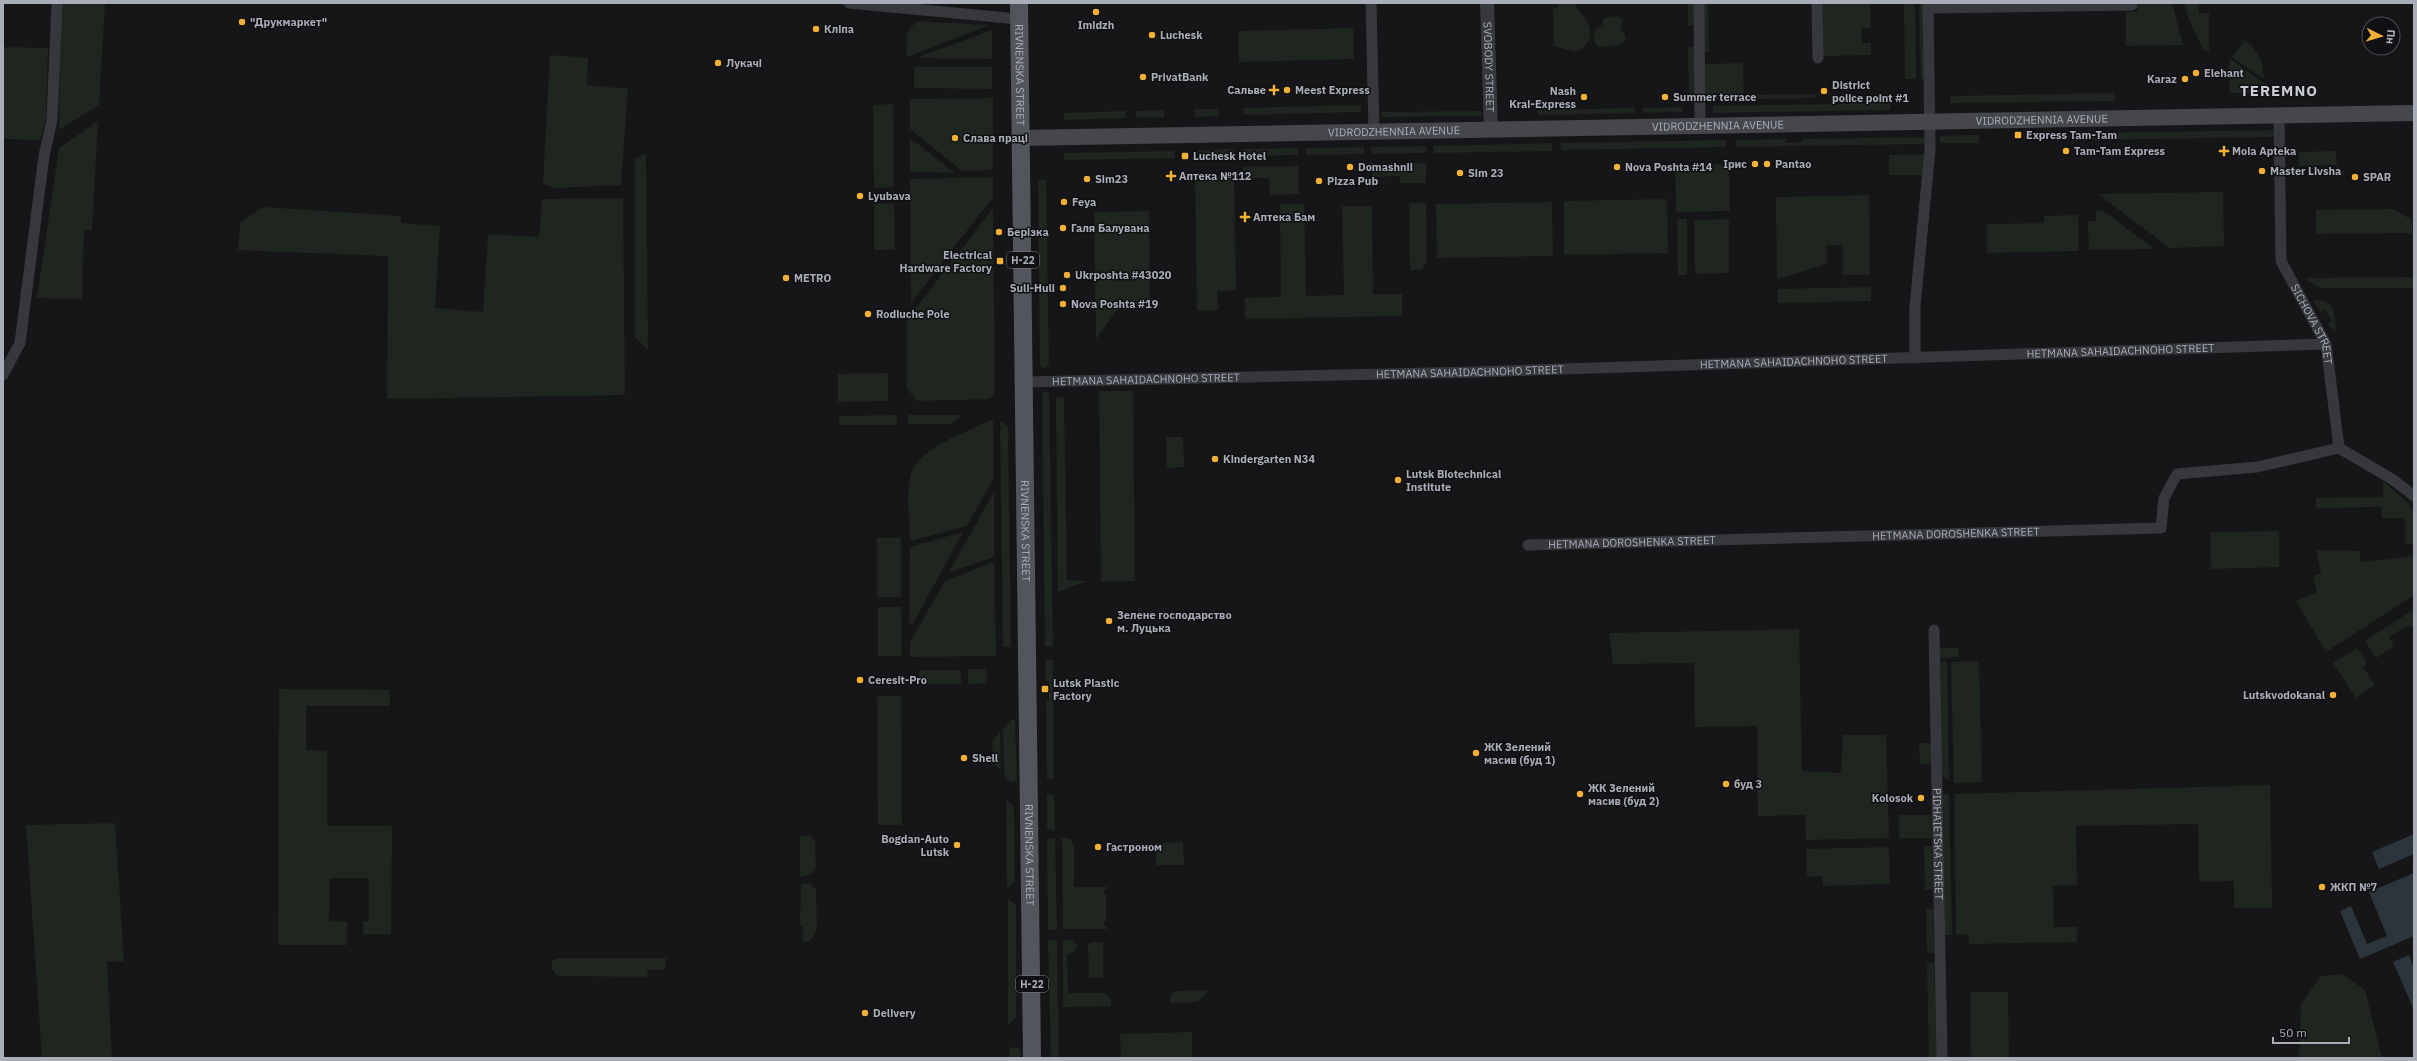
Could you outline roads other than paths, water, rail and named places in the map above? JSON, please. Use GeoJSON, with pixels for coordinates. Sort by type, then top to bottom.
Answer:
{"type":"FeatureCollection","features":[{"type":"Feature","properties":{"kind":"main road","name":"RIVNENSKA STREET"},"geometry":{"type":"LineString","coordinates":[[1019,11],[1032,1058]]}},
{"type":"Feature","properties":{"kind":"main road","name":"VIDRODZHENNIA AVENUE"},"geometry":{"type":"LineString","coordinates":[[1021,138],[1930,122],[2279,114],[2414,113]]}},
{"type":"Feature","properties":{"kind":"street"},"geometry":{"type":"LineString","coordinates":[[3,375],[20,343],[44,156],[52,120],[57,3]]}},
{"type":"Feature","properties":{"kind":"street"},"geometry":{"type":"LineString","coordinates":[[849,3],[1019,11]]}},
{"type":"Feature","properties":{"kind":"street"},"geometry":{"type":"LineString","coordinates":[[1371,3],[1374,132]]}},
{"type":"Feature","properties":{"kind":"street","name":"SVOBODY STREET"},"geometry":{"type":"LineString","coordinates":[[1487,3],[1491,130]]}},
{"type":"Feature","properties":{"kind":"street"},"geometry":{"type":"LineString","coordinates":[[1698,3],[1700,126]]}},
{"type":"Feature","properties":{"kind":"street"},"geometry":{"type":"LineString","coordinates":[[1817,3],[1818,58]]}},
{"type":"Feature","properties":{"kind":"street"},"geometry":{"type":"LineString","coordinates":[[1915,358],[1915,306],[1930,150],[1928,5],[2132,5]]}},
{"type":"Feature","properties":{"kind":"street","name":"SICHOVA STREET"},"geometry":{"type":"LineString","coordinates":[[2279,114],[2281,261],[2326,344],[2340,448]]}},
{"type":"Feature","properties":{"kind":"street","name":"HETMANA SAHAIDACHNOHO STREET"},"geometry":{"type":"LineString","coordinates":[[1024,382],[1404,374],[2326,344]]}},
{"type":"Feature","properties":{"kind":"street"},"geometry":{"type":"LineString","coordinates":[[2340,448],[2392,480],[2414,496]]}},
{"type":"Feature","properties":{"kind":"street","name":"HETMANA DOROSHENKA STREET"},"geometry":{"type":"LineString","coordinates":[[1528,545],[2161,528],[2164,498],[2177,474],[2257,467],[2340,448]]}},
{"type":"Feature","properties":{"kind":"street","name":"PIDHAIETSKA STREET"},"geometry":{"type":"LineString","coordinates":[[1934,630],[1942,1058]]}},
{"type":"Feature","properties":{"kind":"place","name":"Imidzh"},"geometry":{"type":"Point","coordinates":[1096,12]}},
{"type":"Feature","properties":{"kind":"place","name":"\"Друкмаркет\""},"geometry":{"type":"Point","coordinates":[242,22]}},
{"type":"Feature","properties":{"kind":"place","name":"Кліпа"},"geometry":{"type":"Point","coordinates":[816,29]}},
{"type":"Feature","properties":{"kind":"place","name":"Luchesk"},"geometry":{"type":"Point","coordinates":[1152,35]}},
{"type":"Feature","properties":{"kind":"place","name":"Лукачі"},"geometry":{"type":"Point","coordinates":[718,63]}},
{"type":"Feature","properties":{"kind":"place","name":"Elehant"},"geometry":{"type":"Point","coordinates":[2196,73]}},
{"type":"Feature","properties":{"kind":"place","name":"PrivatBank"},"geometry":{"type":"Point","coordinates":[1143,77]}},
{"type":"Feature","properties":{"kind":"place","name":"Karaz"},"geometry":{"type":"Point","coordinates":[2185,79]}},
{"type":"Feature","properties":{"kind":"place","name":"Сальве"},"geometry":{"type":"Point","coordinates":[1274,90]}},
{"type":"Feature","properties":{"kind":"place","name":"Meest Express"},"geometry":{"type":"Point","coordinates":[1287,90]}},
{"type":"Feature","properties":{"kind":"place","name":"District police point #1"},"geometry":{"type":"Point","coordinates":[1824,91]}},
{"type":"Feature","properties":{"kind":"place","name":"Nash Krai-Express"},"geometry":{"type":"Point","coordinates":[1584,97]}},
{"type":"Feature","properties":{"kind":"place","name":"Summer terrace"},"geometry":{"type":"Point","coordinates":[1665,97]}},
{"type":"Feature","properties":{"kind":"place","name":"Express Tam-Tam"},"geometry":{"type":"Point","coordinates":[2018,135]}},
{"type":"Feature","properties":{"kind":"place","name":"Слава праці"},"geometry":{"type":"Point","coordinates":[955,138]}},
{"type":"Feature","properties":{"kind":"place","name":"Tam-Tam Express"},"geometry":{"type":"Point","coordinates":[2066,151]}},
{"type":"Feature","properties":{"kind":"place","name":"Moia Apteka"},"geometry":{"type":"Point","coordinates":[2224,151]}},
{"type":"Feature","properties":{"kind":"place","name":"Luchesk Hotel"},"geometry":{"type":"Point","coordinates":[1185,156]}},
{"type":"Feature","properties":{"kind":"place","name":"Ірис"},"geometry":{"type":"Point","coordinates":[1755,164]}},
{"type":"Feature","properties":{"kind":"place","name":"Pantao"},"geometry":{"type":"Point","coordinates":[1767,164]}},
{"type":"Feature","properties":{"kind":"place","name":"Domashnii"},"geometry":{"type":"Point","coordinates":[1350,167]}},
{"type":"Feature","properties":{"kind":"place","name":"Nova Poshta #14"},"geometry":{"type":"Point","coordinates":[1617,167]}},
{"type":"Feature","properties":{"kind":"place","name":"Master Livsha"},"geometry":{"type":"Point","coordinates":[2262,171]}},
{"type":"Feature","properties":{"kind":"place","name":"Sim 23"},"geometry":{"type":"Point","coordinates":[1460,173]}},
{"type":"Feature","properties":{"kind":"place","name":"Аптека №112"},"geometry":{"type":"Point","coordinates":[1171,176]}},
{"type":"Feature","properties":{"kind":"place","name":"SPAR"},"geometry":{"type":"Point","coordinates":[2355,177]}},
{"type":"Feature","properties":{"kind":"place","name":"Sim23"},"geometry":{"type":"Point","coordinates":[1087,179]}},
{"type":"Feature","properties":{"kind":"place","name":"Pizza Pub"},"geometry":{"type":"Point","coordinates":[1319,181]}},
{"type":"Feature","properties":{"kind":"place","name":"Lyubava"},"geometry":{"type":"Point","coordinates":[860,196]}},
{"type":"Feature","properties":{"kind":"place","name":"Feya"},"geometry":{"type":"Point","coordinates":[1064,202]}},
{"type":"Feature","properties":{"kind":"place","name":"Аптека Бам"},"geometry":{"type":"Point","coordinates":[1245,217]}},
{"type":"Feature","properties":{"kind":"place","name":"Галя Балувана"},"geometry":{"type":"Point","coordinates":[1063,228]}},
{"type":"Feature","properties":{"kind":"place","name":"Берізка"},"geometry":{"type":"Point","coordinates":[999,232]}},
{"type":"Feature","properties":{"kind":"place","name":"Electrical Hardware Factory"},"geometry":{"type":"Point","coordinates":[1000,261]}},
{"type":"Feature","properties":{"kind":"place","name":"Ukrposhta #43020"},"geometry":{"type":"Point","coordinates":[1067,275]}},
{"type":"Feature","properties":{"kind":"place","name":"METRO"},"geometry":{"type":"Point","coordinates":[786,278]}},
{"type":"Feature","properties":{"kind":"place","name":"Suli-Huli"},"geometry":{"type":"Point","coordinates":[1063,288]}},
{"type":"Feature","properties":{"kind":"place","name":"Nova Poshta #19"},"geometry":{"type":"Point","coordinates":[1063,304]}},
{"type":"Feature","properties":{"kind":"place","name":"Rodiuche Pole"},"geometry":{"type":"Point","coordinates":[868,314]}},
{"type":"Feature","properties":{"kind":"place","name":"Kindergarten N34"},"geometry":{"type":"Point","coordinates":[1215,459]}},
{"type":"Feature","properties":{"kind":"place","name":"Lutsk Biotechnical Institute"},"geometry":{"type":"Point","coordinates":[1398,480]}},
{"type":"Feature","properties":{"kind":"place","name":"Зелене господарство м. Луцька"},"geometry":{"type":"Point","coordinates":[1109,621]}},
{"type":"Feature","properties":{"kind":"place","name":"Ceresit-Pro"},"geometry":{"type":"Point","coordinates":[860,680]}},
{"type":"Feature","properties":{"kind":"place","name":"Lutsk Plastic Factory"},"geometry":{"type":"Point","coordinates":[1045,689]}},
{"type":"Feature","properties":{"kind":"place","name":"Lutskvodokanal"},"geometry":{"type":"Point","coordinates":[2333,695]}},
{"type":"Feature","properties":{"kind":"place","name":"ЖК Зелений масив (буд 1)"},"geometry":{"type":"Point","coordinates":[1476,753]}},
{"type":"Feature","properties":{"kind":"place","name":"Shell"},"geometry":{"type":"Point","coordinates":[964,758]}},
{"type":"Feature","properties":{"kind":"place","name":"буд 3"},"geometry":{"type":"Point","coordinates":[1726,784]}},
{"type":"Feature","properties":{"kind":"place","name":"ЖК Зелений масив (буд 2)"},"geometry":{"type":"Point","coordinates":[1580,794]}},
{"type":"Feature","properties":{"kind":"place","name":"Kolosok"},"geometry":{"type":"Point","coordinates":[1921,798]}},
{"type":"Feature","properties":{"kind":"place","name":"Bogdan-Auto Lutsk"},"geometry":{"type":"Point","coordinates":[957,845]}},
{"type":"Feature","properties":{"kind":"place","name":"Гастроном"},"geometry":{"type":"Point","coordinates":[1098,847]}},
{"type":"Feature","properties":{"kind":"place","name":"ЖКП №7"},"geometry":{"type":"Point","coordinates":[2322,887]}},
{"type":"Feature","properties":{"kind":"place","name":"Delivery"},"geometry":{"type":"Point","coordinates":[865,1013]}},
{"type":"Feature","properties":{"kind":"district","name":"TEREMNO"},"geometry":{"type":"Point","coordinates":[2279,90]}}]}
